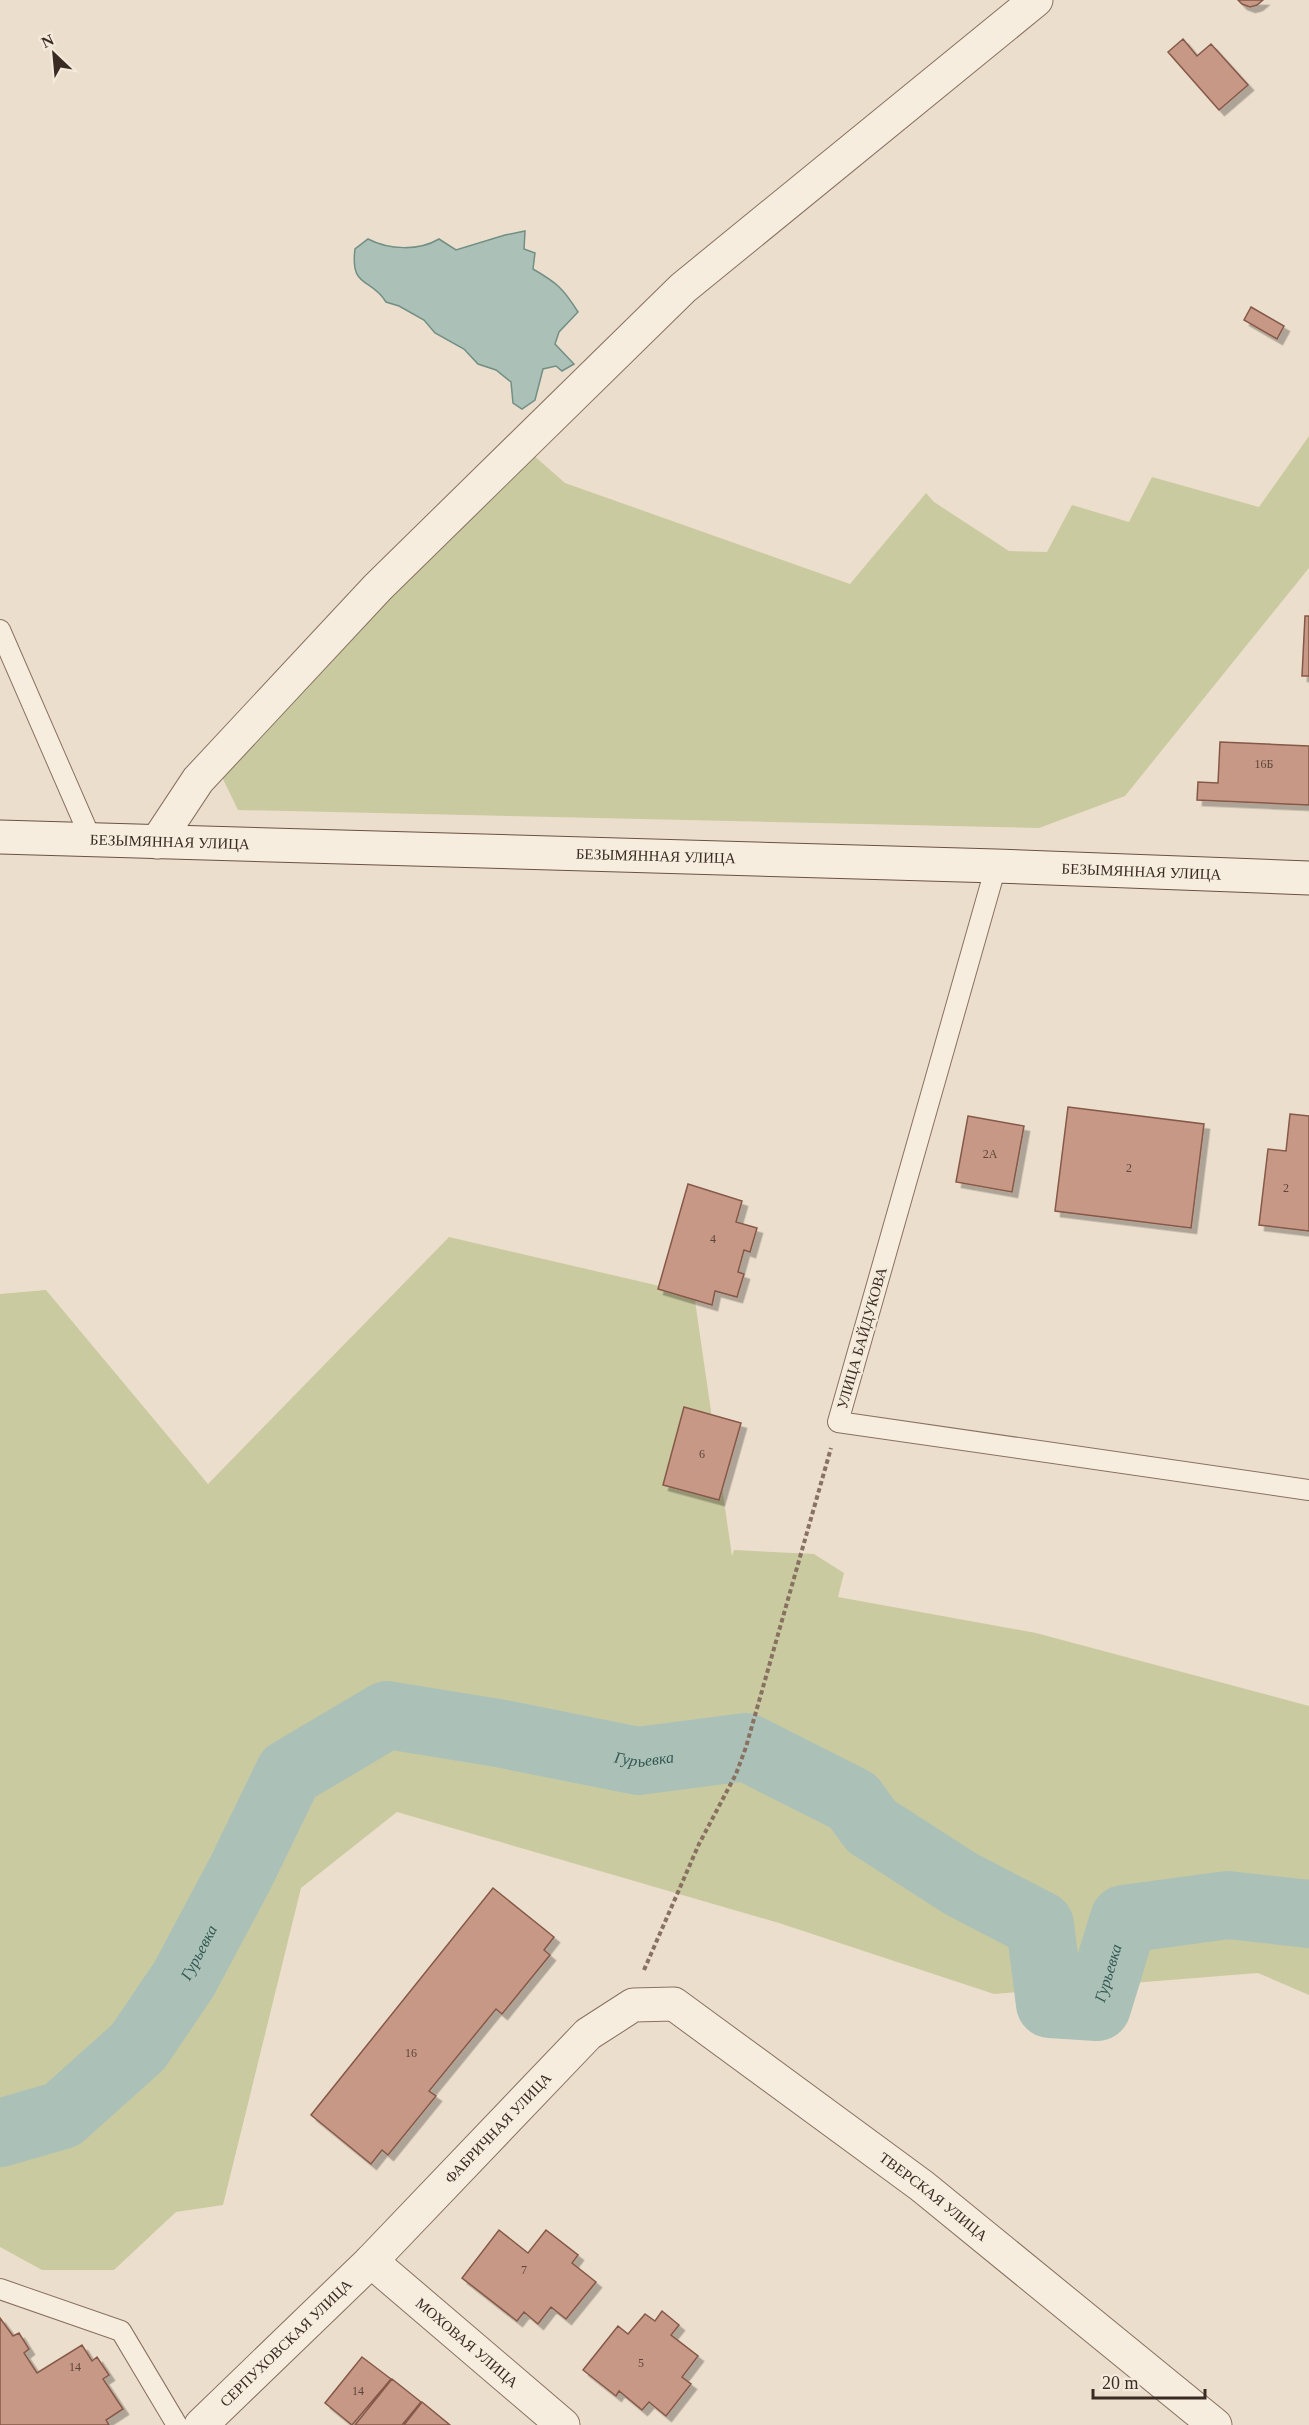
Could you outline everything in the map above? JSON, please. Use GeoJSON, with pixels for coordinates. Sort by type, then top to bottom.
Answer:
{"type":"FeatureCollection","features":[{"type":"Feature","properties":{"kind":"street"},"geometry":{"type":"LineString","coordinates":[[157,842],[198,780],[378,587],[683,288],[1036,0]]}},
{"type":"Feature","properties":{"kind":"street","name":"БЕЗЫМЯННАЯ УЛИЦА"},"geometry":{"type":"LineString","coordinates":[[0,837],[996,866],[1309,878]]}},
{"type":"Feature","properties":{"kind":"street","name":"ТВЕРСКАЯ УЛИЦА"},"geometry":{"type":"LineString","coordinates":[[633,2005],[674,2004],[922,2186],[1215,2425]]}},
{"type":"Feature","properties":{"kind":"street","name":"ФАБРИЧНАЯ УЛИЦА"},"geometry":{"type":"LineString","coordinates":[[371,2261],[588,2034],[633,2005]]}},
{"type":"Feature","properties":{"kind":"street","name":"СЕРПУХОВСКАЯ УЛИЦА"},"geometry":{"type":"LineString","coordinates":[[201,2425],[371,2261]]}},
{"type":"Feature","properties":{"kind":"street","name":"МОХОВАЯ УЛИЦА"},"geometry":{"type":"LineString","coordinates":[[371,2261],[563,2425]]}},
{"type":"Feature","properties":{"kind":"lane"},"geometry":{"type":"LineString","coordinates":[[0,630],[91,839]]}},
{"type":"Feature","properties":{"kind":"lane","name":"УЛИЦА БАЙДУКОВА"},"geometry":{"type":"LineString","coordinates":[[996,866],[838,1422],[1309,1490]]}},
{"type":"Feature","properties":{"kind":"lane"},"geometry":{"type":"LineString","coordinates":[[0,2289],[121,2331],[177,2425]]}},
{"type":"Feature","properties":{"kind":"path"},"geometry":{"type":"LineString","coordinates":[[633,2005],[642,1976],[699,1844],[736,1774],[757,1710],[838,1422]]}},
{"type":"Feature","properties":{"kind":"green space"},"geometry":{"type":"Polygon","coordinates":[[[1309,436],[1309,568],[1125,796],[1039,828],[238,810],[222,777],[225,759],[532,454],[565,483],[850,584],[926,493],[934,502],[1009,551],[1047,552],[1072,505],[1129,522],[1152,477],[1259,507],[1309,436]]]}},
{"type":"Feature","properties":{"kind":"green space"},"geometry":{"type":"Polygon","coordinates":[[[449,1237],[694,1294],[732,1556],[734,1550],[814,1554],[844,1573],[838,1597],[1036,1633],[1309,1706],[1309,1995],[1258,1973],[994,1994],[779,1923],[397,1812],[301,1888],[223,2205],[176,2212],[114,2270],[42,2270],[0,2247],[0,1294],[46,1290],[208,1484],[449,1237]]]}},
{"type":"Feature","properties":{"kind":"shaded area"},"geometry":{"type":"Polygon","coordinates":[[[525,231],[524,249],[535,253],[533,269],[559,287],[578,312],[559,332],[555,344],[574,364],[562,371],[556,366],[543,369],[535,400],[522,409],[513,403],[511,382],[496,370],[478,364],[464,349],[435,333],[424,320],[399,306],[386,302],[359,277],[354,262],[355,249],[368,239],[376,243],[404,248],[422,246],[439,239],[456,250],[525,231]]]}},
{"type":"Feature","properties":{"kind":"building"},"geometry":{"type":"Polygon","coordinates":[[[1238,0],[1263,0],[1250,7],[1238,0]]]}},
{"type":"Feature","properties":{"kind":"building"},"geometry":{"type":"Polygon","coordinates":[[[1183,39],[1197,56],[1211,44],[1248,85],[1219,110],[1168,52],[1183,39]]]}},
{"type":"Feature","properties":{"kind":"building"},"geometry":{"type":"Polygon","coordinates":[[[1251,307],[1284,326],[1277,339],[1244,320],[1251,307]]]}},
{"type":"Feature","properties":{"kind":"building"},"geometry":{"type":"Polygon","coordinates":[[[1305,616],[1309,616],[1309,676],[1302,676],[1305,616]]]}},
{"type":"Feature","properties":{"kind":"building"},"geometry":{"type":"Polygon","coordinates":[[[1220,742],[1309,746],[1309,805],[1197,800],[1198,782],[1218,783],[1220,742]]]}},
{"type":"Feature","properties":{"kind":"building"},"geometry":{"type":"Polygon","coordinates":[[[1068,1107],[1204,1124],[1191,1228],[1055,1211],[1068,1107]]]}},
{"type":"Feature","properties":{"kind":"building"},"geometry":{"type":"Polygon","coordinates":[[[1290,1114],[1309,1116],[1309,1231],[1259,1225],[1268,1149],[1286,1151],[1290,1114]]]}},
{"type":"Feature","properties":{"kind":"building"},"geometry":{"type":"Polygon","coordinates":[[[968,1116],[1024,1126],[1012,1192],[956,1182],[968,1116]]]}},
{"type":"Feature","properties":{"kind":"building"},"geometry":{"type":"Polygon","coordinates":[[[688,1184],[742,1201],[736,1222],[757,1228],[750,1252],[744,1250],[738,1272],[744,1274],[737,1297],[715,1291],[712,1305],[658,1289],[688,1184]]]}},
{"type":"Feature","properties":{"kind":"building"},"geometry":{"type":"Polygon","coordinates":[[[684,1407],[741,1423],[719,1500],[663,1485],[684,1407]]]}},
{"type":"Feature","properties":{"kind":"building"},"geometry":{"type":"Polygon","coordinates":[[[493,1888],[554,1937],[544,1950],[550,1955],[502,2014],[496,2009],[429,2091],[436,2096],[388,2155],[382,2150],[371,2164],[311,2115],[493,1888]]]}},
{"type":"Feature","properties":{"kind":"building"},"geometry":{"type":"Polygon","coordinates":[[[499,2230],[528,2253],[546,2230],[578,2255],[572,2263],[596,2282],[566,2319],[551,2307],[538,2324],[524,2312],[517,2321],[462,2278],[499,2230]]]}},
{"type":"Feature","properties":{"kind":"building"},"geometry":{"type":"Polygon","coordinates":[[[662,2311],[679,2325],[671,2335],[698,2356],[682,2377],[691,2384],[666,2416],[649,2402],[642,2410],[619,2391],[616,2396],[583,2370],[618,2326],[628,2334],[645,2314],[655,2321],[662,2311]]]}},
{"type":"Feature","properties":{"kind":"building"},"geometry":{"type":"Polygon","coordinates":[[[0,2318],[13,2336],[19,2333],[29,2349],[24,2353],[37,2373],[82,2345],[92,2361],[97,2357],[109,2375],[103,2379],[123,2409],[106,2420],[109,2425],[0,2425],[0,2318]]]}},
{"type":"Feature","properties":{"kind":"building"},"geometry":{"type":"Polygon","coordinates":[[[362,2357],[391,2379],[352,2425],[325,2403],[362,2357]]]}},
{"type":"Feature","properties":{"kind":"building"},"geometry":{"type":"Polygon","coordinates":[[[392,2379],[421,2402],[402,2425],[355,2425],[392,2379]]]}},
{"type":"Feature","properties":{"kind":"building"},"geometry":{"type":"Polygon","coordinates":[[[422,2402],[450,2425],[404,2425],[422,2402]]]}},
{"type":"Feature","properties":{"kind":"waterway","name":"Гурьевка"},"geometry":{"type":"LineString","coordinates":[[0,2133],[62,2115],[138,2047],[184,1979],[241,1872],[289,1773],[387,1715],[498,1733],[638,1761],[746,1747],[853,1801],[871,1826],[961,1884],[1040,1925],[1050,2004],[1097,2007],[1124,1919],[1228,1905],[1309,1914]]}}]}
